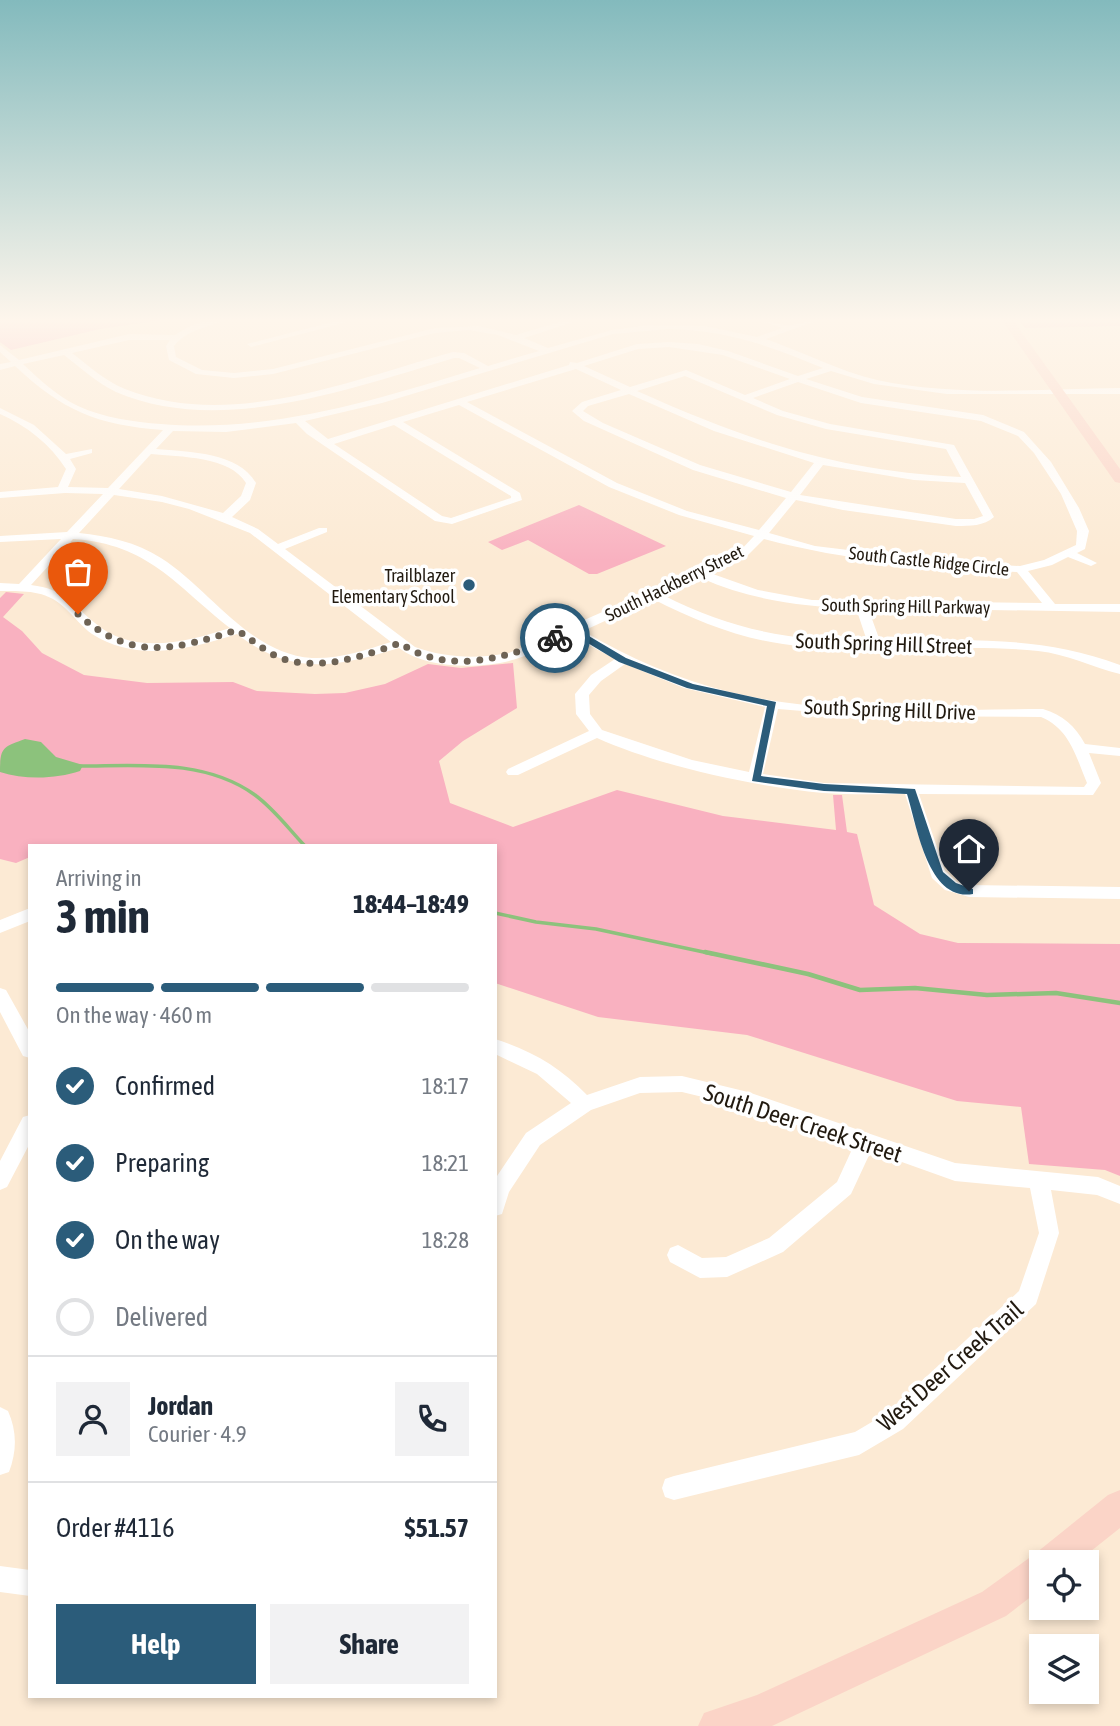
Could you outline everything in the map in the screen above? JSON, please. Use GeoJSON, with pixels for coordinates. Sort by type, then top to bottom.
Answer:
{"type":"FeatureCollection","features":[{"type":"Feature","properties":{"kind":"main road"},"geometry":{"type":"LineString","coordinates":[[1063,400],[1120,479]]}},
{"type":"Feature","properties":{"kind":"main road"},"geometry":{"type":"LineString","coordinates":[[1065,1550],[1120,1507]]}},
{"type":"Feature","properties":{"kind":"main road"},"geometry":{"type":"LineString","coordinates":[[717,1726],[761,1712],[994,1604],[1029,1577]]}},
{"type":"Feature","properties":{"kind":"street"},"geometry":{"type":"LineString","coordinates":[[61,400],[107,419],[170,428],[246,428],[299,421],[385,400]]}},
{"type":"Feature","properties":{"kind":"street"},"geometry":{"type":"LineString","coordinates":[[153,400],[196,405],[248,405],[288,400]]}},
{"type":"Feature","properties":{"kind":"street"},"geometry":{"type":"LineString","coordinates":[[326,443],[468,400]]}},
{"type":"Feature","properties":{"kind":"street"},"geometry":{"type":"LineString","coordinates":[[599,400],[585,404],[578,411],[683,464],[733,481],[792,498],[870,512],[976,523],[989,517],[955,452],[942,444],[881,438],[829,427],[780,413],[748,400]]}},
{"type":"Feature","properties":{"kind":"street"},"geometry":{"type":"LineString","coordinates":[[650,400],[729,435],[819,463],[892,476],[969,480]]}},
{"type":"Feature","properties":{"kind":"street"},"geometry":{"type":"LineString","coordinates":[[860,400],[996,418],[1034,444],[1079,516],[1084,535],[1081,547],[1070,554]]}},
{"type":"Feature","properties":{"kind":"street"},"geometry":{"type":"LineString","coordinates":[[939,400],[942,411]]}},
{"type":"Feature","properties":{"kind":"street","name":"South Castle Ridge Circle"},"geometry":{"type":"LineString","coordinates":[[460,402],[613,485],[682,513],[814,549],[948,565],[1020,569],[1048,564],[1070,554]]}},
{"type":"Feature","properties":{"kind":"street"},"geometry":{"type":"LineString","coordinates":[[0,411],[24,420],[65,458],[71,469],[62,490]]}},
{"type":"Feature","properties":{"kind":"street"},"geometry":{"type":"LineString","coordinates":[[299,421],[326,443],[439,519],[452,522],[517,500],[516,495],[395,422]]}},
{"type":"Feature","properties":{"kind":"street"},"geometry":{"type":"LineString","coordinates":[[23,588],[170,428]]}},
{"type":"Feature","properties":{"kind":"street"},"geometry":{"type":"LineString","coordinates":[[65,458],[88,451]]}},
{"type":"Feature","properties":{"kind":"street"},"geometry":{"type":"LineString","coordinates":[[149,451],[213,459],[233,465],[245,473],[252,482],[251,491],[242,504],[226,516]]}},
{"type":"Feature","properties":{"kind":"street","name":"South Hackberry Street"},"geometry":{"type":"LineString","coordinates":[[0,495],[62,490],[113,491],[173,500],[226,516],[254,531],[410,650],[437,659],[487,661],[512,656],[573,631],[698,572],[743,554],[819,463]]}},
{"type":"Feature","properties":{"kind":"street"},"geometry":{"type":"LineString","coordinates":[[275,549],[323,530]]}},
{"type":"Feature","properties":{"kind":"street"},"geometry":{"type":"LineString","coordinates":[[0,539],[29,535],[70,536],[117,544],[149,555],[237,630],[283,659],[303,662],[354,659],[400,643]]}},
{"type":"Feature","properties":{"kind":"street"},"geometry":{"type":"LineString","coordinates":[[807,563],[814,549]]}},
{"type":"Feature","properties":{"kind":"street"},"geometry":{"type":"LineString","coordinates":[[1070,554],[1091,563]]}},
{"type":"Feature","properties":{"kind":"street"},"geometry":{"type":"LineString","coordinates":[[1020,569],[1052,608]]}},
{"type":"Feature","properties":{"kind":"street","name":"South Spring Hill Parkway"},"geometry":{"type":"LineString","coordinates":[[698,572],[745,592],[774,600],[861,606],[1120,608]]}},
{"type":"Feature","properties":{"kind":"street"},"geometry":{"type":"LineString","coordinates":[[0,587],[23,588],[57,596],[98,632],[127,646],[172,646],[201,642],[237,630]]}},
{"type":"Feature","properties":{"kind":"street","name":"South Spring Hill Street"},"geometry":{"type":"LineString","coordinates":[[653,594],[695,617],[745,632],[803,643],[1040,647],[1083,656],[1120,670]]}},
{"type":"Feature","properties":{"kind":"street"},"geometry":{"type":"LineString","coordinates":[[861,606],[874,643]]}},
{"type":"Feature","properties":{"kind":"street","name":"South Spring Hill Drive"},"geometry":{"type":"LineString","coordinates":[[573,631],[623,660],[690,686],[772,704],[854,711],[1043,713],[1057,717],[1069,726],[1094,783],[1087,792],[911,791]]}},
{"type":"Feature","properties":{"kind":"street"},"geometry":{"type":"LineString","coordinates":[[623,660],[596,678],[582,694],[583,714],[597,733],[690,764],[755,778],[824,788],[911,791],[938,874],[951,886],[969,891],[1120,893]]}},
{"type":"Feature","properties":{"kind":"street"},"geometry":{"type":"LineString","coordinates":[[755,778],[772,704]]}},
{"type":"Feature","properties":{"kind":"street"},"geometry":{"type":"LineString","coordinates":[[513,772],[597,733]]}},
{"type":"Feature","properties":{"kind":"street"},"geometry":{"type":"LineString","coordinates":[[1079,748],[1120,752]]}},
{"type":"Feature","properties":{"kind":"street"},"geometry":{"type":"LineString","coordinates":[[0,928],[28,915]]}},
{"type":"Feature","properties":{"kind":"street"},"geometry":{"type":"LineString","coordinates":[[0,995],[28,1047]]}},
{"type":"Feature","properties":{"kind":"street"},"geometry":{"type":"LineString","coordinates":[[497,1047],[530,1058],[555,1074],[584,1104]]}},
{"type":"Feature","properties":{"kind":"street","name":"South Deer Creek Street"},"geometry":{"type":"LineString","coordinates":[[497,1195],[533,1139],[584,1104],[640,1085],[682,1084],[748,1100],[865,1143],[955,1172],[1098,1186],[1120,1195]]}},
{"type":"Feature","properties":{"kind":"street"},"geometry":{"type":"LineString","coordinates":[[0,1181],[28,1127]]}},
{"type":"Feature","properties":{"kind":"street"},"geometry":{"type":"LineString","coordinates":[[678,1255],[700,1268],[727,1267],[776,1245],[844,1188],[865,1143]]}},
{"type":"Feature","properties":{"kind":"street","name":"West Deer Creek Trail"},"geometry":{"type":"LineString","coordinates":[[674,1488],[859,1443],[895,1421],[1028,1297],[1049,1233],[1040,1180]]}},
{"type":"Feature","properties":{"kind":"street"},"geometry":{"type":"LineString","coordinates":[[0,1419],[4,1446],[0,1463]]}},
{"type":"Feature","properties":{"kind":"street"},"geometry":{"type":"LineString","coordinates":[[0,1579],[28,1583]]}},
{"type":"Feature","properties":{"kind":"shaded area"},"geometry":{"type":"Polygon","coordinates":[[[579,505],[666,546],[597,574],[589,574],[528,540],[502,550],[488,542],[579,505]]]}},
{"type":"Feature","properties":{"kind":"shaded area"},"geometry":{"type":"Polygon","coordinates":[[[6,592],[24,594],[3,617],[22,631],[42,653],[84,675],[147,683],[233,682],[257,691],[345,693],[385,684],[428,664],[461,668],[513,663],[517,708],[463,741],[439,761],[450,803],[513,827],[617,790],[723,816],[836,830],[833,795],[842,795],[847,832],[857,834],[874,905],[920,934],[958,943],[1120,944],[1120,1176],[1105,1170],[1029,1164],[1021,1107],[957,1101],[747,1035],[598,1017],[497,984],[497,844],[28,844],[28,858],[16,863],[0,859],[0,598],[6,592]]]}},
{"type":"Feature","properties":{"kind":"shaded area"},"geometry":{"type":"Polygon","coordinates":[[[25,739],[41,742],[56,757],[83,765],[80,771],[40,778],[0,772],[4,749],[25,739]]]}},
{"type":"Feature","properties":{"kind":"waterway"},"geometry":{"type":"LineString","coordinates":[[78,766],[146,765],[214,775],[255,795],[275,812],[303,844]]}},
{"type":"Feature","properties":{"kind":"waterway"},"geometry":{"type":"LineString","coordinates":[[497,913],[536,922],[596,929],[713,954]]}},
{"type":"Feature","properties":{"kind":"waterway"},"geometry":{"type":"LineString","coordinates":[[705,952],[808,974],[860,990],[915,988],[987,995],[1056,993],[1120,1003]]}},
{"type":"Feature","properties":{"kind":"way so far"},"geometry":{"type":"LineString","coordinates":[[78,614],[98,632],[127,646],[154,647],[201,642],[237,630],[283,659],[303,662],[354,659],[400,643],[410,650],[437,659],[487,661],[512,656],[555,638]]}},
{"type":"Feature","properties":{"kind":"place","name":"Trailblazer Elementary School"},"geometry":{"type":"Point","coordinates":[469,585]}},
{"type":"Feature","properties":{"kind":"route"},"geometry":{"type":"LineString","coordinates":[[555,638],[573,631],[623,660],[690,686],[772,704],[755,778],[824,788],[911,791],[938,874],[951,886],[969,891]]}}]}
